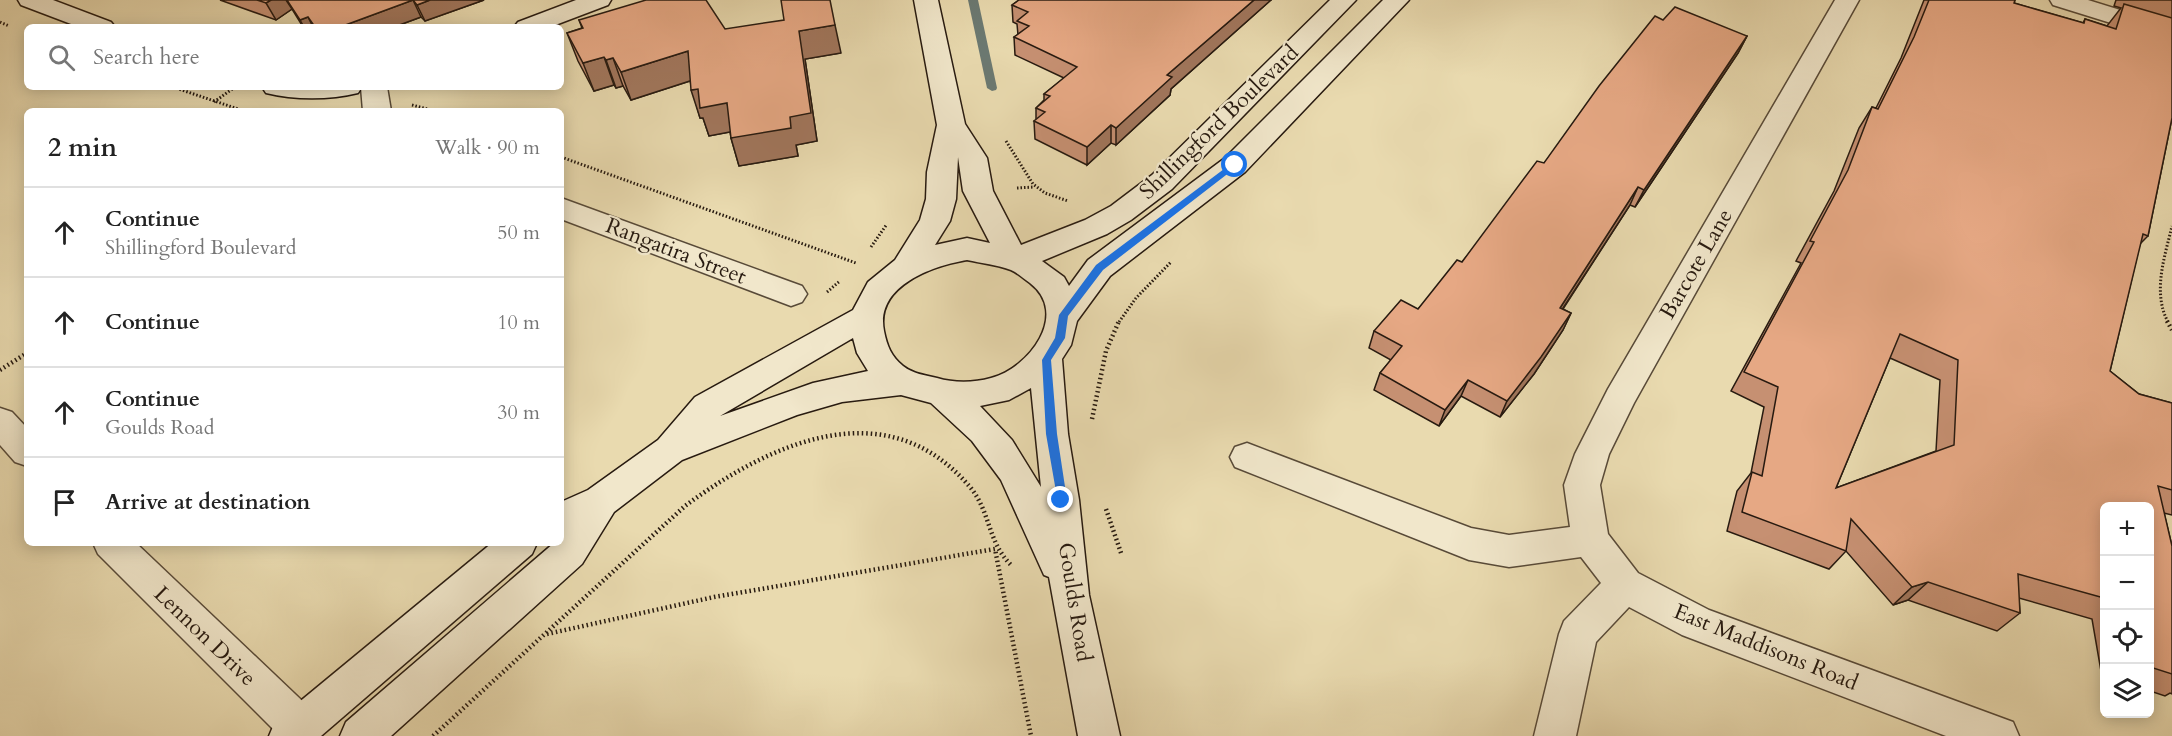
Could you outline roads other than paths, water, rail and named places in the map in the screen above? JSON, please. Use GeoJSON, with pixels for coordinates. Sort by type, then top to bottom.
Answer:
{"type":"FeatureCollection","features":[{"type":"Feature","properties":{"kind":"street"},"geometry":{"type":"LineString","coordinates":[[30,0],[94,24]]}},
{"type":"Feature","properties":{"kind":"street"},"geometry":{"type":"LineString","coordinates":[[535,24],[599,0]]}},
{"type":"Feature","properties":{"kind":"street"},"geometry":{"type":"LineString","coordinates":[[926,0],[951,125],[973,158],[978,191],[1014,257]]}},
{"type":"Feature","properties":{"kind":"street","name":"Shillingford Boulevard"},"geometry":{"type":"LineString","coordinates":[[1014,257],[1069,240],[1096,227],[1121,213],[1162,182],[1344,0]]}},
{"type":"Feature","properties":{"kind":"street","name":"Shillingford Boulevard"},"geometry":{"type":"LineString","coordinates":[[1064,315],[1099,268],[1235,165],[1397,0]]}},
{"type":"Feature","properties":{"kind":"street","name":"Barcote Lane"},"geometry":{"type":"LineString","coordinates":[[1590,540],[1582,485],[1592,454],[1620,398],[1847,0]]}},
{"type":"Feature","properties":{"kind":"street"},"geometry":{"type":"LineString","coordinates":[[2062,0],[2172,34]]}},
{"type":"Feature","properties":{"kind":"street"},"geometry":{"type":"LineString","coordinates":[[374,90],[376,108]]}},
{"type":"Feature","properties":{"kind":"street"},"geometry":{"type":"LineString","coordinates":[[908,265],[935,221],[942,199],[941,172],[951,125]]}},
{"type":"Feature","properties":{"kind":"street","name":"Rangatira Street"},"geometry":{"type":"LineString","coordinates":[[564,209],[805,296]]}},
{"type":"Feature","properties":{"kind":"street"},"geometry":{"type":"LineString","coordinates":[[967,249],[995,251],[1014,257],[1043,274],[1058,293],[1064,315],[1060,338],[1047,360],[1024,378],[996,391],[960,396],[925,392],[902,382],[875,357],[867,333],[870,307],[884,284],[908,265],[938,253],[967,249]]}},
{"type":"Feature","properties":{"kind":"street"},"geometry":{"type":"LineString","coordinates":[[564,517],[601,501],[670,450],[707,407],[848,326],[869,317]]}},
{"type":"Feature","properties":{"kind":"street","name":"Goulds Road"},"geometry":{"type":"LineString","coordinates":[[1047,360],[1052,434],[1070,595],[1099,736]]}},
{"type":"Feature","properties":{"kind":"street"},"geometry":{"type":"LineString","coordinates":[[670,450],[802,398],[870,382],[902,382]]}},
{"type":"Feature","properties":{"kind":"street"},"geometry":{"type":"LineString","coordinates":[[943,394],[968,414],[1009,460],[1034,506],[1070,595]]}},
{"type":"Feature","properties":{"kind":"street"},"geometry":{"type":"LineString","coordinates":[[0,422],[24,449]]}},
{"type":"Feature","properties":{"kind":"street"},"geometry":{"type":"LineString","coordinates":[[1246,457],[1469,544],[1509,551],[1590,540]]}},
{"type":"Feature","properties":{"kind":"street"},"geometry":{"type":"LineString","coordinates":[[361,736],[568,553],[601,501]]}},
{"type":"Feature","properties":{"kind":"street","name":"East Maddisons Road"},"geometry":{"type":"LineString","coordinates":[[1590,540],[1625,585],[1696,623],[1998,736]]}},
{"type":"Feature","properties":{"kind":"street"},"geometry":{"type":"LineString","coordinates":[[295,732],[515,546]]}},
{"type":"Feature","properties":{"kind":"street","name":"Lennon Drive"},"geometry":{"type":"LineString","coordinates":[[126,548],[295,732]]}},
{"type":"Feature","properties":{"kind":"street"},"geometry":{"type":"LineString","coordinates":[[1555,736],[1578,634],[1625,585]]}},
{"type":"Feature","properties":{"kind":"waterway"},"geometry":{"type":"LineString","coordinates":[[973,0],[992,88]]}}]}
